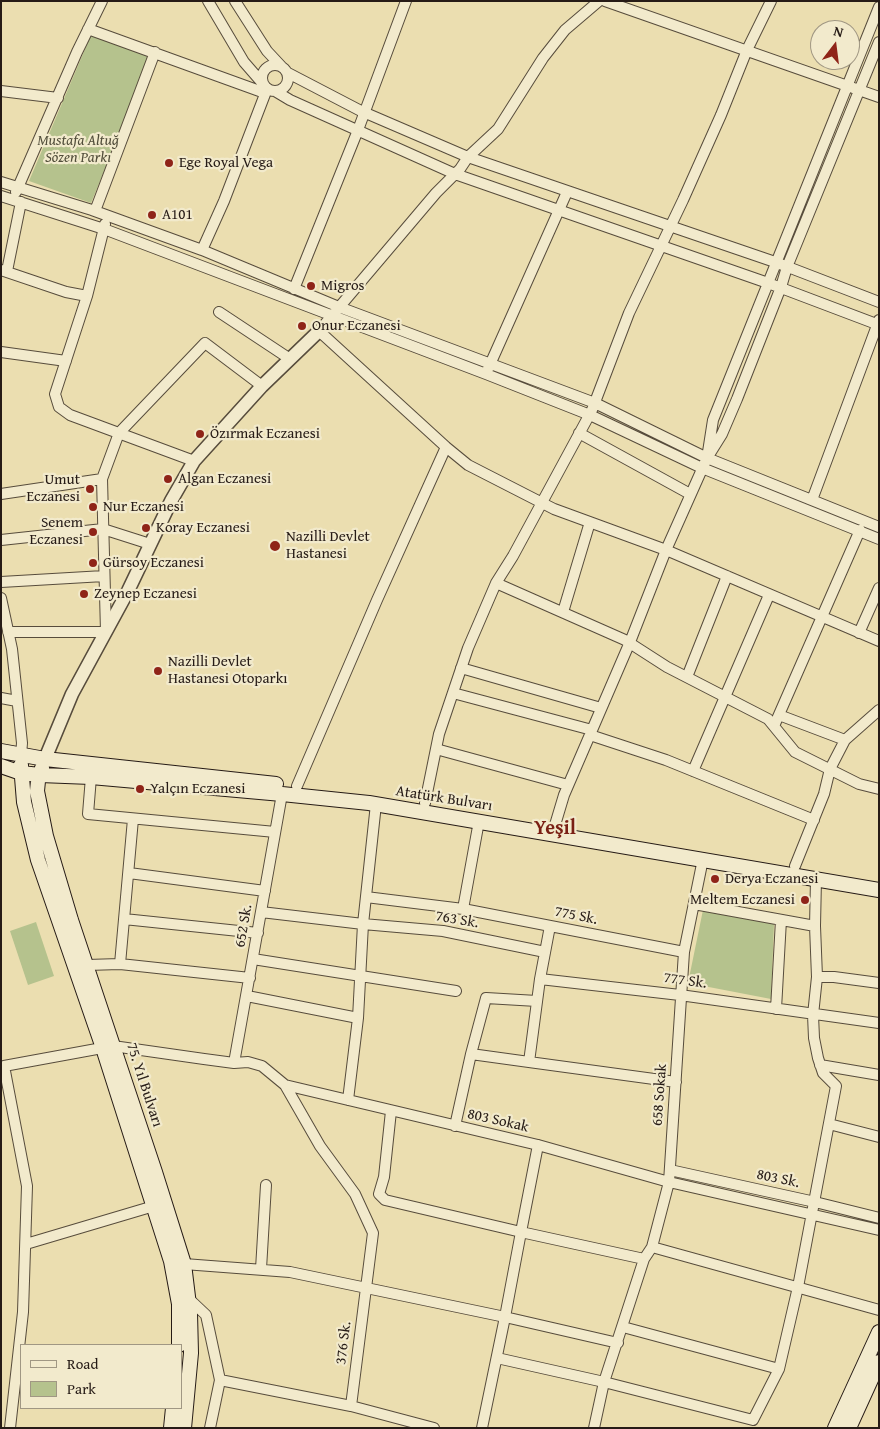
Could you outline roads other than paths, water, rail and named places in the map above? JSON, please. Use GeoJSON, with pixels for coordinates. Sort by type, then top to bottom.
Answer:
{"type":"FeatureCollection","features":[{"type":"Feature","properties":{"kind":"main road","name":"Atatürk Bulvarı"},"geometry":{"type":"LineString","coordinates":[[1,751],[45,759],[370,794],[879,881]]}},
{"type":"Feature","properties":{"kind":"main road","name":"75. Yıl Bulvarı"},"geometry":{"type":"LineString","coordinates":[[21,755],[24,802],[38,860],[108,1047],[184,1264],[191,1353],[184,1428]]}},
{"type":"Feature","properties":{"kind":"main road","name":"75. Yıl Bulvarı"},"geometry":{"type":"LineString","coordinates":[[45,759],[37,791],[46,836],[71,920],[87,965],[108,1047],[173,1270],[179,1304],[179,1344]]}},
{"type":"Feature","properties":{"kind":"main road","name":"Atatürk Bulvarı"},"geometry":{"type":"LineString","coordinates":[[1,766],[21,774],[40,776],[91,777],[376,804],[879,890]]}},
{"type":"Feature","properties":{"kind":"main road"},"geometry":{"type":"LineString","coordinates":[[835,1428],[879,1332]]}},
{"type":"Feature","properties":{"kind":"main road"},"geometry":{"type":"LineString","coordinates":[[849,1428],[875,1378],[879,1362]]}},
{"type":"Feature","properties":{"kind":"main road"},"geometry":{"type":"LineString","coordinates":[[171,1428],[173,1409]]}},
{"type":"Feature","properties":{"kind":"street"},"geometry":{"type":"LineString","coordinates":[[87,296],[66,292],[4,270],[18,187],[102,1]]}},
{"type":"Feature","properties":{"kind":"street"},"geometry":{"type":"LineString","coordinates":[[208,1],[244,62],[268,89],[280,90],[286,85],[289,77],[285,69],[266,51],[235,1]]}},
{"type":"Feature","properties":{"kind":"street"},"geometry":{"type":"LineString","coordinates":[[294,289],[358,130],[406,1]]}},
{"type":"Feature","properties":{"kind":"street"},"geometry":{"type":"LineString","coordinates":[[45,759],[72,694],[128,591],[171,501],[194,461],[262,386],[319,331],[436,193],[498,129],[543,58],[565,30],[599,1]]}},
{"type":"Feature","properties":{"kind":"street"},"geometry":{"type":"LineString","coordinates":[[606,1],[847,84],[879,97]]}},
{"type":"Feature","properties":{"kind":"street"},"geometry":{"type":"LineString","coordinates":[[426,804],[439,734],[461,668],[496,583],[590,415],[629,313],[671,228],[721,115],[747,50],[771,1]]}},
{"type":"Feature","properties":{"kind":"street"},"geometry":{"type":"LineString","coordinates":[[707,458],[713,420],[879,7]]}},
{"type":"Feature","properties":{"kind":"street"},"geometry":{"type":"LineString","coordinates":[[88,29],[268,89],[455,174],[768,282],[878,323],[812,500]]}},
{"type":"Feature","properties":{"kind":"street"},"geometry":{"type":"LineString","coordinates":[[556,825],[568,785],[630,642],[666,550],[702,468],[722,434],[781,287],[787,267],[879,42]]}},
{"type":"Feature","properties":{"kind":"street"},"geometry":{"type":"LineString","coordinates":[[95,211],[155,52]]}},
{"type":"Feature","properties":{"kind":"street"},"geometry":{"type":"LineString","coordinates":[[202,250],[224,201],[268,89],[262,76],[266,68],[274,64],[364,112],[468,158],[775,262],[879,302]]}},
{"type":"Feature","properties":{"kind":"street"},"geometry":{"type":"LineString","coordinates":[[1,91],[58,98]]}},
{"type":"Feature","properties":{"kind":"street"},"geometry":{"type":"LineString","coordinates":[[1,182],[108,215],[202,250],[488,369],[702,468],[879,538]]}},
{"type":"Feature","properties":{"kind":"street"},"geometry":{"type":"LineString","coordinates":[[488,369],[568,192]]}},
{"type":"Feature","properties":{"kind":"street"},"geometry":{"type":"LineString","coordinates":[[1,196],[104,229],[332,316],[595,403],[707,458],[879,527]]}},
{"type":"Feature","properties":{"kind":"street"},"geometry":{"type":"LineString","coordinates":[[108,215],[87,296],[54,394],[59,407],[70,415],[194,461]]}},
{"type":"Feature","properties":{"kind":"street"},"geometry":{"type":"LineString","coordinates":[[219,312],[290,359]]}},
{"type":"Feature","properties":{"kind":"street"},"geometry":{"type":"LineString","coordinates":[[319,331],[468,465],[541,503],[666,550],[879,641]]}},
{"type":"Feature","properties":{"kind":"street"},"geometry":{"type":"LineString","coordinates":[[106,632],[102,479],[119,433],[204,343],[262,386]]}},
{"type":"Feature","properties":{"kind":"street"},"geometry":{"type":"LineString","coordinates":[[1,352],[66,361]]}},
{"type":"Feature","properties":{"kind":"street"},"geometry":{"type":"LineString","coordinates":[[579,433],[690,494]]}},
{"type":"Feature","properties":{"kind":"street"},"geometry":{"type":"LineString","coordinates":[[297,786],[377,600],[446,447]]}},
{"type":"Feature","properties":{"kind":"street"},"geometry":{"type":"LineString","coordinates":[[1,494],[102,479]]}},
{"type":"Feature","properties":{"kind":"street"},"geometry":{"type":"LineString","coordinates":[[563,612],[590,522]]}},
{"type":"Feature","properties":{"kind":"street"},"geometry":{"type":"LineString","coordinates":[[1,540],[103,529],[150,544]]}},
{"type":"Feature","properties":{"kind":"street"},"geometry":{"type":"LineString","coordinates":[[774,726],[860,530]]}},
{"type":"Feature","properties":{"kind":"street"},"geometry":{"type":"LineString","coordinates":[[1,582],[104,576]]}},
{"type":"Feature","properties":{"kind":"street"},"geometry":{"type":"LineString","coordinates":[[687,677],[726,576]]}},
{"type":"Feature","properties":{"kind":"street"},"geometry":{"type":"LineString","coordinates":[[496,583],[630,642],[667,667],[768,719],[794,752],[859,784],[879,790]]}},
{"type":"Feature","properties":{"kind":"street"},"geometry":{"type":"LineString","coordinates":[[859,633],[879,588]]}},
{"type":"Feature","properties":{"kind":"street"},"geometry":{"type":"LineString","coordinates":[[693,771],[769,595]]}},
{"type":"Feature","properties":{"kind":"street"},"geometry":{"type":"LineString","coordinates":[[1,598],[8,632],[7,649],[17,700],[22,743],[21,755]]}},
{"type":"Feature","properties":{"kind":"street"},"geometry":{"type":"LineString","coordinates":[[8,632],[106,632]]}},
{"type":"Feature","properties":{"kind":"street"},"geometry":{"type":"LineString","coordinates":[[461,668],[601,708]]}},
{"type":"Feature","properties":{"kind":"street"},"geometry":{"type":"LineString","coordinates":[[453,693],[591,732],[814,820]]}},
{"type":"Feature","properties":{"kind":"street"},"geometry":{"type":"LineString","coordinates":[[1,698],[17,700]]}},
{"type":"Feature","properties":{"kind":"street"},"geometry":{"type":"LineString","coordinates":[[795,866],[824,794],[830,769],[845,740],[879,710]]}},
{"type":"Feature","properties":{"kind":"street"},"geometry":{"type":"LineString","coordinates":[[779,715],[845,740]]}},
{"type":"Feature","properties":{"kind":"street"},"geometry":{"type":"LineString","coordinates":[[436,749],[568,785]]}},
{"type":"Feature","properties":{"kind":"street"},"geometry":{"type":"LineString","coordinates":[[91,777],[88,814],[275,832]]}},
{"type":"Feature","properties":{"kind":"street","name":"652 Sk."},"geometry":{"type":"LineString","coordinates":[[234,1063],[282,794]]}},
{"type":"Feature","properties":{"kind":"street"},"geometry":{"type":"LineString","coordinates":[[348,1100],[358,1018],[366,897],[376,804]]}},
{"type":"Feature","properties":{"kind":"street"},"geometry":{"type":"LineString","coordinates":[[120,964],[133,818]]}},
{"type":"Feature","properties":{"kind":"street"},"geometry":{"type":"LineString","coordinates":[[463,909],[479,821]]}},
{"type":"Feature","properties":{"kind":"street","name":"658 Sokak"},"geometry":{"type":"LineString","coordinates":[[594,1428],[604,1382],[644,1259],[652,1247],[669,1182],[684,952],[703,859]]}},
{"type":"Feature","properties":{"kind":"street"},"geometry":{"type":"LineString","coordinates":[[129,873],[265,891]]}},
{"type":"Feature","properties":{"kind":"street"},"geometry":{"type":"LineString","coordinates":[[497,1358],[604,1382],[753,1424],[779,1369],[813,1215],[836,1086],[823,1073],[814,1038],[817,977],[816,879]]}},
{"type":"Feature","properties":{"kind":"street","name":"775 Sk."},"geometry":{"type":"LineString","coordinates":[[366,897],[463,909],[684,952]]}},
{"type":"Feature","properties":{"kind":"street"},"geometry":{"type":"LineString","coordinates":[[694,904],[815,926]]}},
{"type":"Feature","properties":{"kind":"street","name":"763 Sk."},"geometry":{"type":"LineString","coordinates":[[262,912],[443,931],[545,952]]}},
{"type":"Feature","properties":{"kind":"street"},"geometry":{"type":"LineString","coordinates":[[124,918],[258,933]]}},
{"type":"Feature","properties":{"kind":"street"},"geometry":{"type":"LineString","coordinates":[[776,1009],[781,920]]}},
{"type":"Feature","properties":{"kind":"street"},"geometry":{"type":"LineString","coordinates":[[529,1062],[540,979],[550,926]]}},
{"type":"Feature","properties":{"kind":"street"},"geometry":{"type":"LineString","coordinates":[[253,959],[456,991]]}},
{"type":"Feature","properties":{"kind":"street"},"geometry":{"type":"LineString","coordinates":[[87,965],[120,964],[250,978]]}},
{"type":"Feature","properties":{"kind":"street"},"geometry":{"type":"LineString","coordinates":[[817,977],[879,982]]}},
{"type":"Feature","properties":{"kind":"street","name":"777 Sk."},"geometry":{"type":"LineString","coordinates":[[540,979],[680,995],[879,1023]]}},
{"type":"Feature","properties":{"kind":"street"},"geometry":{"type":"LineString","coordinates":[[247,996],[358,1018]]}},
{"type":"Feature","properties":{"kind":"street"},"geometry":{"type":"LineString","coordinates":[[455,1126],[486,998],[537,1001]]}},
{"type":"Feature","properties":{"kind":"street","name":"803 Sokak"},"geometry":{"type":"LineString","coordinates":[[26,1244],[28,1186],[4,1066],[108,1047],[234,1063],[248,1062],[262,1066],[285,1084],[538,1146],[669,1182],[879,1230]]}},
{"type":"Feature","properties":{"kind":"street"},"geometry":{"type":"LineString","coordinates":[[471,1054],[676,1082]]}},
{"type":"Feature","properties":{"kind":"street"},"geometry":{"type":"LineString","coordinates":[[820,1065],[879,1075]]}},
{"type":"Feature","properties":{"kind":"street","name":"376 Sk."},"geometry":{"type":"LineString","coordinates":[[285,1084],[320,1146],[355,1194],[372,1233],[351,1406]]}},
{"type":"Feature","properties":{"kind":"street"},"geometry":{"type":"LineString","coordinates":[[391,1111],[384,1178],[379,1194],[385,1200],[644,1259]]}},
{"type":"Feature","properties":{"kind":"street"},"geometry":{"type":"LineString","coordinates":[[829,1124],[879,1137]]}},
{"type":"Feature","properties":{"kind":"street"},"geometry":{"type":"LineString","coordinates":[[482,1428],[538,1146]]}},
{"type":"Feature","properties":{"kind":"street","name":"803 Sk."},"geometry":{"type":"LineString","coordinates":[[670,1170],[879,1218]]}},
{"type":"Feature","properties":{"kind":"street"},"geometry":{"type":"LineString","coordinates":[[261,1269],[266,1185]]}},
{"type":"Feature","properties":{"kind":"street"},"geometry":{"type":"LineString","coordinates":[[10,1428],[23,1312],[26,1244],[154,1206]]}},
{"type":"Feature","properties":{"kind":"street"},"geometry":{"type":"LineString","coordinates":[[652,1247],[879,1310]]}},
{"type":"Feature","properties":{"kind":"street"},"geometry":{"type":"LineString","coordinates":[[184,1264],[290,1272],[505,1317],[618,1343]]}},
{"type":"Feature","properties":{"kind":"street"},"geometry":{"type":"LineString","coordinates":[[188,1298],[206,1315],[220,1380],[210,1428]]}},
{"type":"Feature","properties":{"kind":"street"},"geometry":{"type":"LineString","coordinates":[[623,1326],[779,1369]]}},
{"type":"Feature","properties":{"kind":"street"},"geometry":{"type":"LineString","coordinates":[[220,1380],[351,1406],[399,1424],[434,1428]]}},
{"type":"Feature","properties":{"kind":"place","name":"Ege Royal Vega"},"geometry":{"type":"Point","coordinates":[169,163]}},
{"type":"Feature","properties":{"kind":"place","name":"A101"},"geometry":{"type":"Point","coordinates":[152,215]}},
{"type":"Feature","properties":{"kind":"place","name":"Migros"},"geometry":{"type":"Point","coordinates":[311,286]}},
{"type":"Feature","properties":{"kind":"place","name":"Onur Eczanesi"},"geometry":{"type":"Point","coordinates":[302,326]}},
{"type":"Feature","properties":{"kind":"place","name":"Özırmak Eczanesi"},"geometry":{"type":"Point","coordinates":[200,434]}},
{"type":"Feature","properties":{"kind":"place","name":"Algan Eczanesi"},"geometry":{"type":"Point","coordinates":[168,479]}},
{"type":"Feature","properties":{"kind":"place","name":"Umut Eczanesi"},"geometry":{"type":"Point","coordinates":[90,489]}},
{"type":"Feature","properties":{"kind":"place","name":"Nur Eczanesi"},"geometry":{"type":"Point","coordinates":[93,507]}},
{"type":"Feature","properties":{"kind":"place","name":"Koray Eczanesi"},"geometry":{"type":"Point","coordinates":[146,528]}},
{"type":"Feature","properties":{"kind":"place","name":"Senem Eczanesi"},"geometry":{"type":"Point","coordinates":[93,532]}},
{"type":"Feature","properties":{"kind":"place","name":"Nazilli Devlet Hastanesi"},"geometry":{"type":"Point","coordinates":[275,546]}},
{"type":"Feature","properties":{"kind":"place","name":"Gürsoy Eczanesi"},"geometry":{"type":"Point","coordinates":[93,563]}},
{"type":"Feature","properties":{"kind":"place","name":"Zeynep Eczanesi"},"geometry":{"type":"Point","coordinates":[84,594]}},
{"type":"Feature","properties":{"kind":"place","name":"Nazilli Devlet Hastanesi Otoparkı"},"geometry":{"type":"Point","coordinates":[158,671]}},
{"type":"Feature","properties":{"kind":"place","name":"Yalçın Eczanesi"},"geometry":{"type":"Point","coordinates":[140,789]}},
{"type":"Feature","properties":{"kind":"place","name":"Derya Eczanesi"},"geometry":{"type":"Point","coordinates":[715,879]}},
{"type":"Feature","properties":{"kind":"place","name":"Meltem Eczanesi"},"geometry":{"type":"Point","coordinates":[805,900]}},
{"type":"Feature","properties":{"kind":"district","name":"Yeşil"},"geometry":{"type":"Point","coordinates":[555,829]}},
{"type":"Feature","properties":{"kind":"park label","name":"Mustafa Altuğ Sözen Parkı"},"geometry":{"type":"Point","coordinates":[78,150]}}]}
